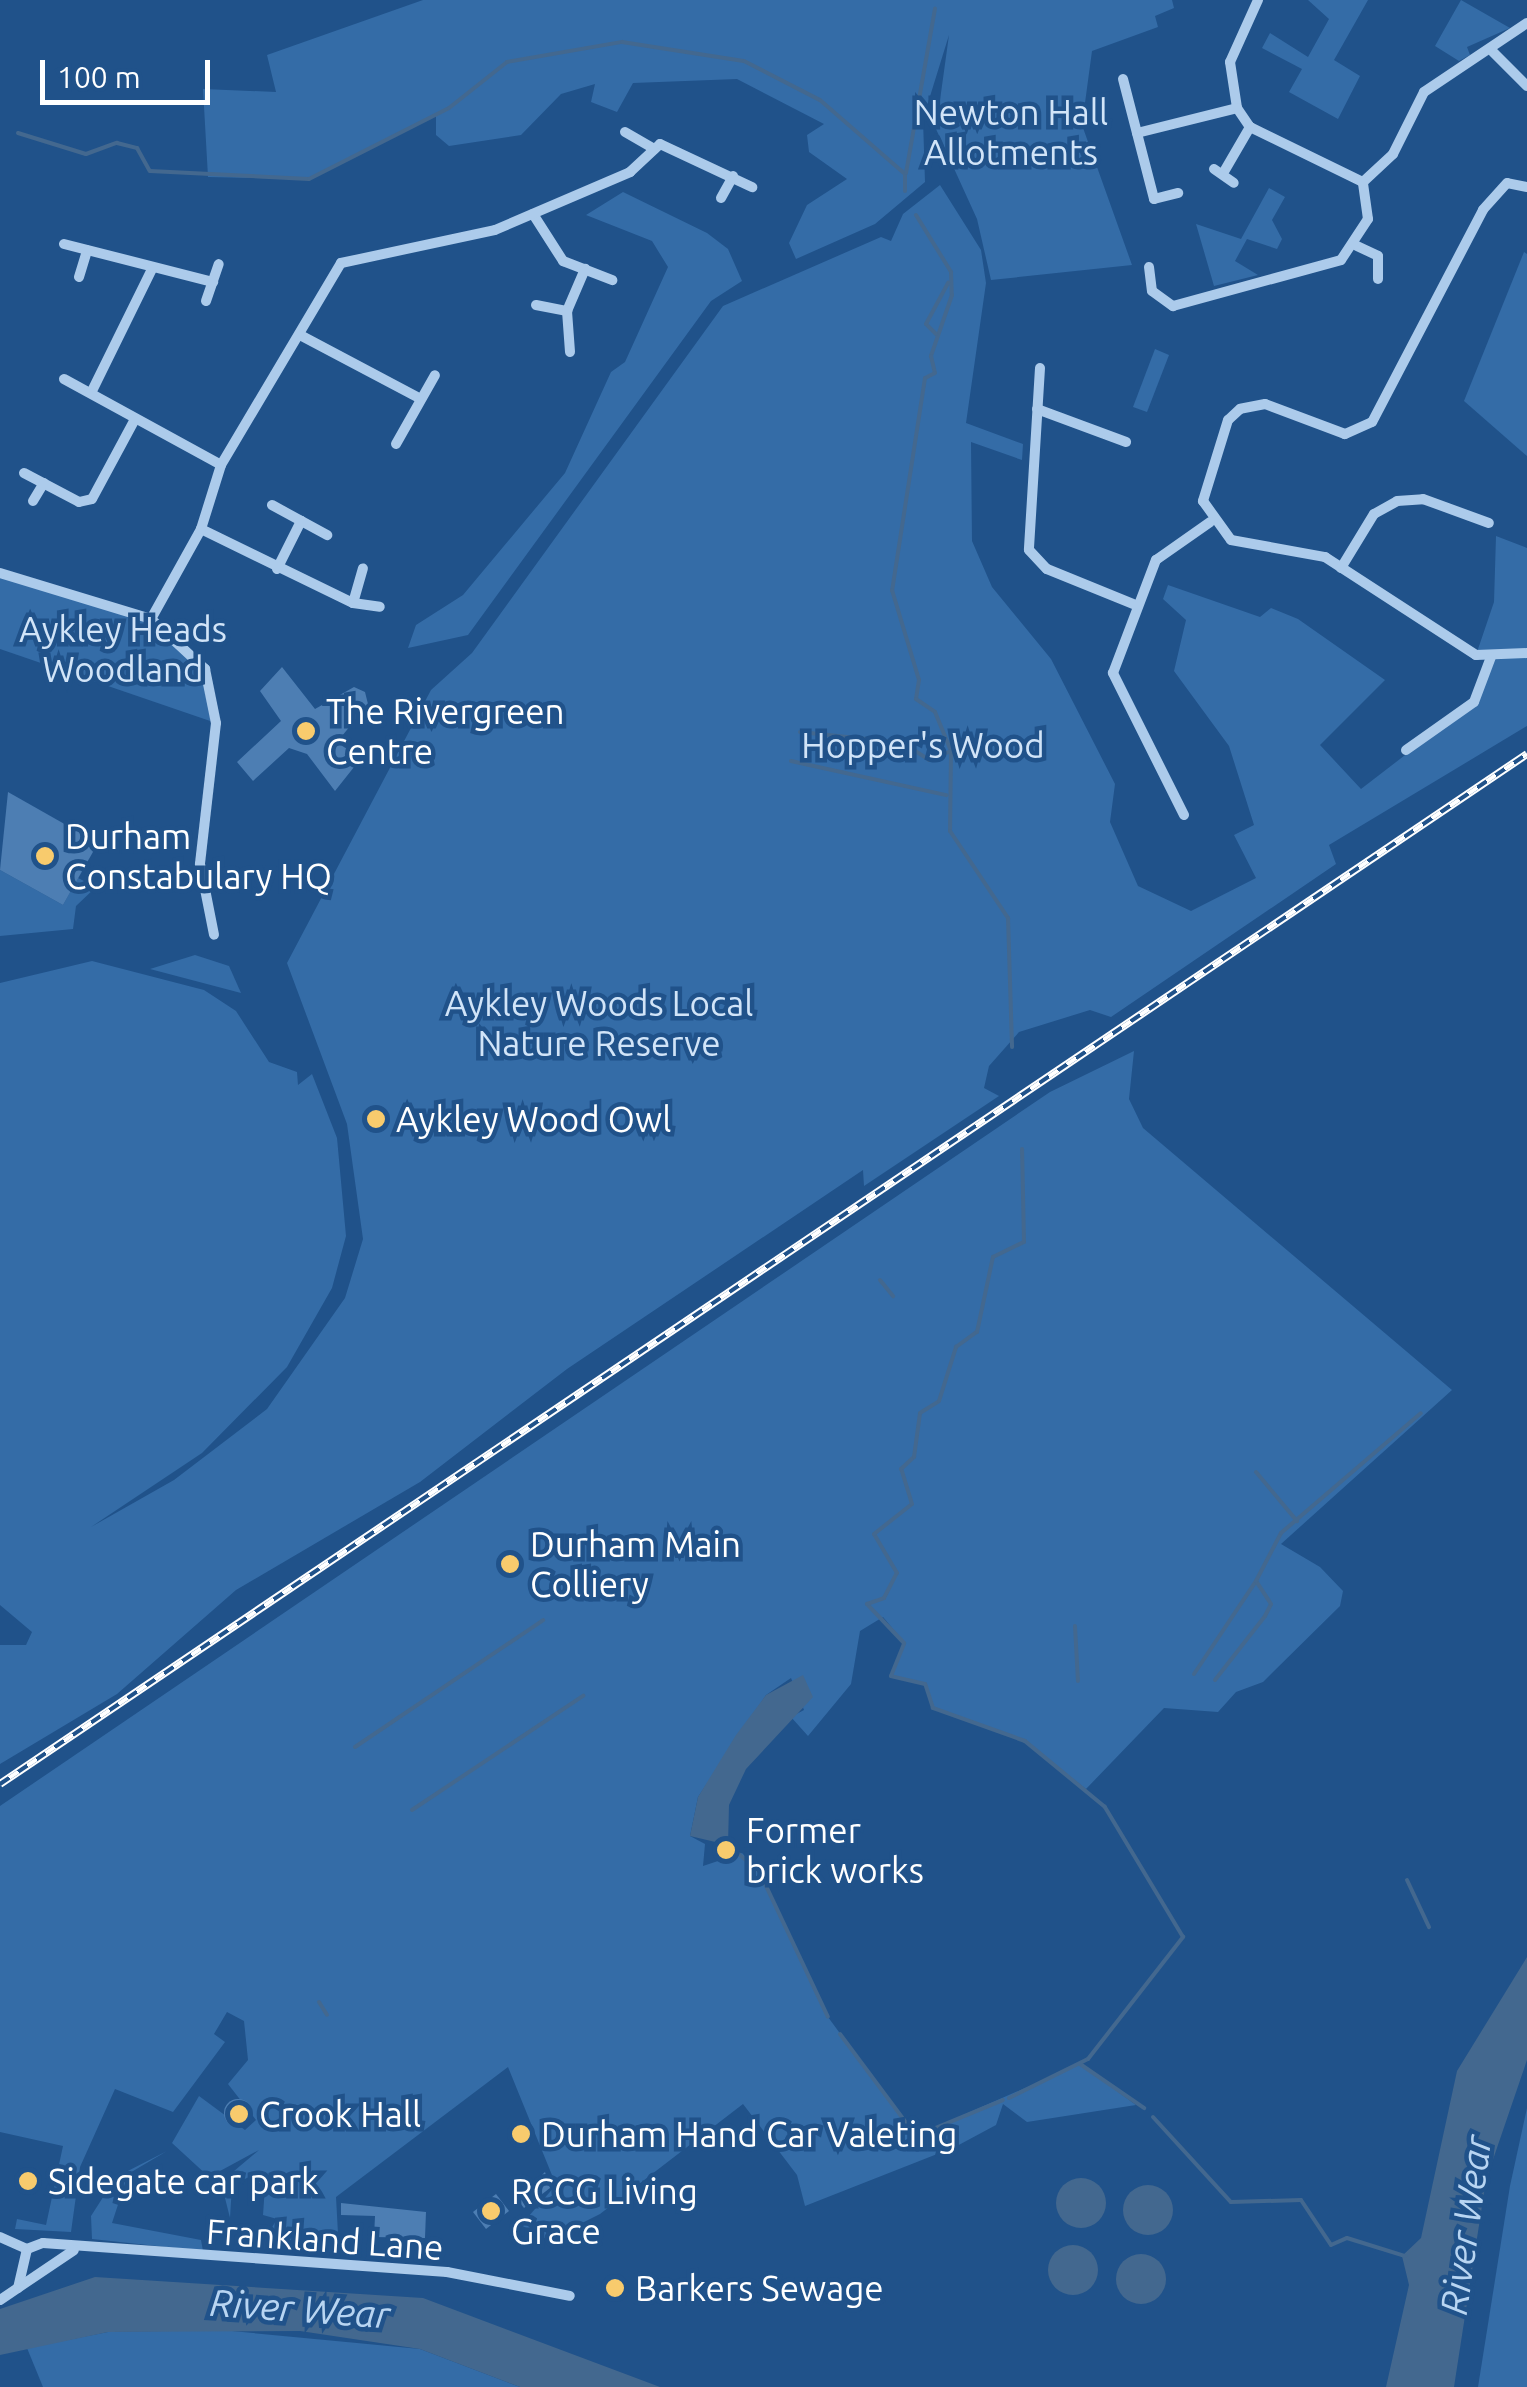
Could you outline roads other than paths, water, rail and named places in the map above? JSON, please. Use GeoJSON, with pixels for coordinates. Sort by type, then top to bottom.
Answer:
{"type":"FeatureCollection","features":[{"type":"Feature","properties":{"kind":"street"},"geometry":{"type":"LineString","coordinates":[[1258,0],[1230,62],[1237,108],[1250,126],[1363,182]]}},
{"type":"Feature","properties":{"kind":"street"},"geometry":{"type":"LineString","coordinates":[[1363,182],[1393,154],[1424,92],[1493,52],[1527,23]]}},
{"type":"Feature","properties":{"kind":"street"},"geometry":{"type":"LineString","coordinates":[[1493,52],[1527,86]]}},
{"type":"Feature","properties":{"kind":"street"},"geometry":{"type":"LineString","coordinates":[[1124,79],[1154,199],[1178,193]]}},
{"type":"Feature","properties":{"kind":"street"},"geometry":{"type":"LineString","coordinates":[[1137,133],[1237,108]]}},
{"type":"Feature","properties":{"kind":"street"},"geometry":{"type":"LineString","coordinates":[[1234,182],[1219,170],[1250,126]]}},
{"type":"Feature","properties":{"kind":"street"},"geometry":{"type":"LineString","coordinates":[[625,132],[654,149]]}},
{"type":"Feature","properties":{"kind":"street"},"geometry":{"type":"LineString","coordinates":[[151,619],[201,529],[221,465],[341,264],[418,252],[533,214],[630,172],[654,149],[674,146],[752,187]]}},
{"type":"Feature","properties":{"kind":"street"},"geometry":{"type":"LineString","coordinates":[[721,198],[733,176]]}},
{"type":"Feature","properties":{"kind":"street"},"geometry":{"type":"LineString","coordinates":[[1149,267],[1152,292],[1173,306],[1321,268],[1357,246],[1368,218],[1363,182]]}},
{"type":"Feature","properties":{"kind":"street"},"geometry":{"type":"LineString","coordinates":[[1527,187],[1507,183],[1482,210],[1364,430],[1345,434],[1265,404],[1233,412],[1204,486],[1210,522],[1244,546],[1312,552],[1456,645],[1492,657],[1527,653]]}},
{"type":"Feature","properties":{"kind":"street"},"geometry":{"type":"LineString","coordinates":[[533,214],[563,260],[612,280]]}},
{"type":"Feature","properties":{"kind":"street"},"geometry":{"type":"LineString","coordinates":[[64,244],[213,282]]}},
{"type":"Feature","properties":{"kind":"street"},"geometry":{"type":"LineString","coordinates":[[1357,246],[1378,256],[1378,280]]}},
{"type":"Feature","properties":{"kind":"street"},"geometry":{"type":"LineString","coordinates":[[79,277],[86,250]]}},
{"type":"Feature","properties":{"kind":"street"},"geometry":{"type":"LineString","coordinates":[[206,302],[219,264]]}},
{"type":"Feature","properties":{"kind":"street"},"geometry":{"type":"LineString","coordinates":[[92,393],[153,267]]}},
{"type":"Feature","properties":{"kind":"street"},"geometry":{"type":"LineString","coordinates":[[570,352],[567,311],[585,270]]}},
{"type":"Feature","properties":{"kind":"street"},"geometry":{"type":"LineString","coordinates":[[536,305],[567,311]]}},
{"type":"Feature","properties":{"kind":"street"},"geometry":{"type":"LineString","coordinates":[[300,335],[418,398]]}},
{"type":"Feature","properties":{"kind":"street"},"geometry":{"type":"LineString","coordinates":[[1040,368],[1030,550],[1048,569],[1138,606]]}},
{"type":"Feature","properties":{"kind":"street"},"geometry":{"type":"LineString","coordinates":[[396,444],[418,398],[435,375]]}},
{"type":"Feature","properties":{"kind":"street"},"geometry":{"type":"LineString","coordinates":[[64,379],[221,465]]}},
{"type":"Feature","properties":{"kind":"street"},"geometry":{"type":"LineString","coordinates":[[1037,409],[1126,442]]}},
{"type":"Feature","properties":{"kind":"street"},"geometry":{"type":"LineString","coordinates":[[24,473],[92,499],[135,418]]}},
{"type":"Feature","properties":{"kind":"street"},"geometry":{"type":"LineString","coordinates":[[33,501],[44,483]]}},
{"type":"Feature","properties":{"kind":"street"},"geometry":{"type":"LineString","coordinates":[[1341,568],[1374,514],[1397,501],[1422,499],[1489,523]]}},
{"type":"Feature","properties":{"kind":"street"},"geometry":{"type":"LineString","coordinates":[[272,504],[327,535]]}},
{"type":"Feature","properties":{"kind":"street"},"geometry":{"type":"LineString","coordinates":[[276,569],[302,521]]}},
{"type":"Feature","properties":{"kind":"street"},"geometry":{"type":"LineString","coordinates":[[1184,815],[1116,686],[1138,606],[1156,560],[1210,522]]}},
{"type":"Feature","properties":{"kind":"street"},"geometry":{"type":"LineString","coordinates":[[201,529],[276,569],[353,603],[380,606]]}},
{"type":"Feature","properties":{"kind":"street"},"geometry":{"type":"LineString","coordinates":[[353,603],[362,568]]}},
{"type":"Feature","properties":{"kind":"street"},"geometry":{"type":"LineString","coordinates":[[0,573],[151,619],[189,647],[214,698],[200,844],[214,935]]}},
{"type":"Feature","properties":{"kind":"street"},"geometry":{"type":"LineString","coordinates":[[1406,750],[1474,702],[1492,657]]}},
{"type":"Feature","properties":{"kind":"street"},"geometry":{"type":"LineString","coordinates":[[0,2237],[28,2250],[18,2289]]}},
{"type":"Feature","properties":{"kind":"street"},"geometry":{"type":"LineString","coordinates":[[51,2248],[54,2261]]}},
{"type":"Feature","properties":{"kind":"street","name":"Frankland Lane"},"geometry":{"type":"LineString","coordinates":[[28,2250],[51,2248],[447,2272],[570,2296]]}},
{"type":"Feature","properties":{"kind":"street"},"geometry":{"type":"LineString","coordinates":[[0,2300],[75,2250]]}},
{"type":"Feature","properties":{"kind":"street"},"geometry":{"type":"LineString","coordinates":[[27,2263],[43,2271]]}},
{"type":"Feature","properties":{"kind":"water"},"geometry":{"type":"Polygon","coordinates":[[[803,1675],[813,1697],[746,1769],[729,1805],[728,1845],[690,1836],[698,1797],[736,1735],[766,1695],[803,1675]]]}},
{"type":"Feature","properties":{"kind":"water","name":"River Wear"},"geometry":{"type":"Polygon","coordinates":[[[1527,1957],[1527,2060],[1486,2180],[1454,2387],[1386,2387],[1409,2285],[1402,2256],[1421,2238],[1457,2071],[1527,1957]]]}},
{"type":"Feature","properties":{"kind":"water"},"geometry":{"type":"Polygon","coordinates":[[[1081,2178],[1099,2185],[1106,2203],[1099,2221],[1081,2228],[1063,2221],[1056,2203],[1063,2185],[1081,2178]]]}},
{"type":"Feature","properties":{"kind":"water"},"geometry":{"type":"Polygon","coordinates":[[[1148,2185],[1166,2192],[1173,2210],[1166,2228],[1148,2235],[1130,2228],[1123,2210],[1130,2192],[1148,2185]]]}},
{"type":"Feature","properties":{"kind":"water"},"geometry":{"type":"Polygon","coordinates":[[[1073,2245],[1091,2252],[1098,2270],[1091,2288],[1073,2295],[1055,2288],[1048,2270],[1055,2252],[1073,2245]]]}},
{"type":"Feature","properties":{"kind":"water"},"geometry":{"type":"Polygon","coordinates":[[[1141,2254],[1159,2261],[1166,2279],[1159,2297],[1141,2304],[1123,2297],[1116,2279],[1123,2261],[1141,2254]]]}},
{"type":"Feature","properties":{"kind":"water","name":"River Wear"},"geometry":{"type":"Polygon","coordinates":[[[95,2277],[423,2298],[660,2387],[520,2387],[420,2349],[300,2331],[108,2332],[0,2355],[0,2309],[95,2277]]]}},
{"type":"Feature","properties":{"kind":"waterway"},"geometry":{"type":"LineString","coordinates":[[906,173],[935,9]]}},
{"type":"Feature","properties":{"kind":"waterway"},"geometry":{"type":"LineString","coordinates":[[18,133],[86,154],[117,143],[137,148],[150,171],[309,179],[449,108],[507,62],[622,42],[744,61],[820,100],[905,174],[905,191]]}},
{"type":"Feature","properties":{"kind":"waterway"},"geometry":{"type":"LineString","coordinates":[[916,215],[951,272],[952,295],[931,356],[935,373],[925,378],[892,590],[919,680],[916,699],[935,712],[951,751],[950,831],[1008,918],[1012,1047]]}},
{"type":"Feature","properties":{"kind":"waterway"},"geometry":{"type":"LineString","coordinates":[[936,334],[926,324],[948,283]]}},
{"type":"Feature","properties":{"kind":"waterway"},"geometry":{"type":"LineString","coordinates":[[800,732],[903,743],[929,760],[951,751]]}},
{"type":"Feature","properties":{"kind":"waterway"},"geometry":{"type":"LineString","coordinates":[[791,761],[946,795]]}},
{"type":"Feature","properties":{"kind":"waterway"},"geometry":{"type":"LineString","coordinates":[[1009,2098],[1088,2059],[1183,1937],[1105,1807],[1025,1741],[933,1708],[925,1684],[891,1676],[904,1643],[867,1604],[884,1598],[897,1573],[874,1534],[912,1504],[901,1469],[914,1457],[920,1413],[939,1401],[956,1347],[977,1332],[993,1257],[1024,1242],[1022,1149]]}},
{"type":"Feature","properties":{"kind":"waterway"},"geometry":{"type":"LineString","coordinates":[[880,1280],[893,1296]]}},
{"type":"Feature","properties":{"kind":"waterway"},"geometry":{"type":"LineString","coordinates":[[1215,1680],[1271,1604],[1256,1581],[1281,1533],[1421,1413]]}},
{"type":"Feature","properties":{"kind":"waterway"},"geometry":{"type":"LineString","coordinates":[[1256,1472],[1297,1521]]}},
{"type":"Feature","properties":{"kind":"waterway"},"geometry":{"type":"LineString","coordinates":[[1194,1674],[1256,1581]]}},
{"type":"Feature","properties":{"kind":"waterway"},"geometry":{"type":"LineString","coordinates":[[355,1747],[543,1620]]}},
{"type":"Feature","properties":{"kind":"waterway"},"geometry":{"type":"LineString","coordinates":[[1075,1626],[1078,1681]]}},
{"type":"Feature","properties":{"kind":"waterway"},"geometry":{"type":"LineString","coordinates":[[412,1810],[583,1696]]}},
{"type":"Feature","properties":{"kind":"waterway"},"geometry":{"type":"LineString","coordinates":[[728,1845],[759,1871],[828,2017]]}},
{"type":"Feature","properties":{"kind":"waterway"},"geometry":{"type":"LineString","coordinates":[[1407,1880],[1429,1927]]}},
{"type":"Feature","properties":{"kind":"waterway"},"geometry":{"type":"LineString","coordinates":[[319,2002],[327,2015]]}},
{"type":"Feature","properties":{"kind":"waterway"},"geometry":{"type":"LineString","coordinates":[[840,2034],[916,2136],[1003,2100]]}},
{"type":"Feature","properties":{"kind":"waterway"},"geometry":{"type":"LineString","coordinates":[[1080,2064],[1144,2108]]}},
{"type":"Feature","properties":{"kind":"waterway"},"geometry":{"type":"LineString","coordinates":[[1153,2117],[1231,2202],[1301,2200],[1331,2245],[1347,2238],[1405,2256]]}},
{"type":"Feature","properties":{"kind":"railway"},"geometry":{"type":"LineString","coordinates":[[0,1784],[1527,754]]}},
{"type":"Feature","properties":{"kind":"place","name":"The Rivergreen Centre"},"geometry":{"type":"Point","coordinates":[306,731]}},
{"type":"Feature","properties":{"kind":"place","name":"Durham Constabulary HQ"},"geometry":{"type":"Point","coordinates":[45,856]}},
{"type":"Feature","properties":{"kind":"place","name":"Aykley Wood Owl"},"geometry":{"type":"Point","coordinates":[376,1119]}},
{"type":"Feature","properties":{"kind":"place","name":"Durham Main Colliery"},"geometry":{"type":"Point","coordinates":[510,1564]}},
{"type":"Feature","properties":{"kind":"place","name":"Former brick works"},"geometry":{"type":"Point","coordinates":[726,1850]}},
{"type":"Feature","properties":{"kind":"place","name":"Crook Hall"},"geometry":{"type":"Point","coordinates":[239,2114]}},
{"type":"Feature","properties":{"kind":"place","name":"Durham Hand Car Valeting"},"geometry":{"type":"Point","coordinates":[521,2134]}},
{"type":"Feature","properties":{"kind":"place","name":"Sidegate car park"},"geometry":{"type":"Point","coordinates":[28,2181]}},
{"type":"Feature","properties":{"kind":"place","name":"RCCG Living Grace"},"geometry":{"type":"Point","coordinates":[491,2211]}},
{"type":"Feature","properties":{"kind":"place","name":"Barkers Sewage"},"geometry":{"type":"Point","coordinates":[615,2288]}},
{"type":"Feature","properties":{"kind":"park label","name":"Newton Hall Allotments"},"geometry":{"type":"Point","coordinates":[1011,132]}},
{"type":"Feature","properties":{"kind":"park label","name":"Aykley Heads Woodland"},"geometry":{"type":"Point","coordinates":[123,649]}},
{"type":"Feature","properties":{"kind":"park label","name":"Hopper's Wood"},"geometry":{"type":"Point","coordinates":[923,745]}},
{"type":"Feature","properties":{"kind":"park label","name":"Aykley Woods Local Nature Reserve"},"geometry":{"type":"Point","coordinates":[599,1023]}}]}
